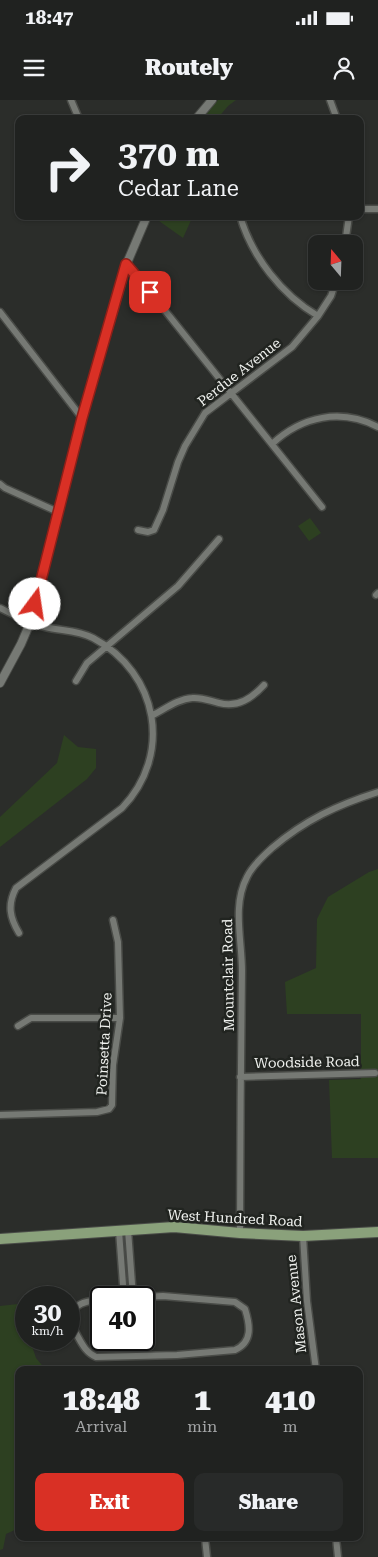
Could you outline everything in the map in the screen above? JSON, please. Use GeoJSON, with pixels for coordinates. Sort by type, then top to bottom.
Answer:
{"type":"FeatureCollection","features":[{"type":"Feature","properties":{"kind":"main road","name":"West Hundred Road"},"geometry":{"type":"LineString","coordinates":[[0,1239],[174,1227],[302,1236],[378,1232]]}},
{"type":"Feature","properties":{"kind":"street"},"geometry":{"type":"LineString","coordinates":[[71,100],[78,115]]}},
{"type":"Feature","properties":{"kind":"street"},"geometry":{"type":"LineString","coordinates":[[330,100],[336,115]]}},
{"type":"Feature","properties":{"kind":"street"},"geometry":{"type":"LineString","coordinates":[[199,115],[210,101]]}},
{"type":"Feature","properties":{"kind":"street"},"geometry":{"type":"LineString","coordinates":[[364,209],[378,209]]}},
{"type":"Feature","properties":{"kind":"street"},"geometry":{"type":"LineString","coordinates":[[0,683],[30,623],[82,418],[126,264],[145,220]]}},
{"type":"Feature","properties":{"kind":"street"},"geometry":{"type":"LineString","coordinates":[[242,220],[253,247],[274,278],[296,301],[318,316]]}},
{"type":"Feature","properties":{"kind":"street"},"geometry":{"type":"LineString","coordinates":[[346,235],[348,220]]}},
{"type":"Feature","properties":{"kind":"street"},"geometry":{"type":"LineString","coordinates":[[126,264],[232,393],[322,507]]}},
{"type":"Feature","properties":{"kind":"street","name":"Perdue Avenue"},"geometry":{"type":"LineString","coordinates":[[138,530],[148,532],[154,530],[163,510],[178,462],[205,412],[292,347],[318,316],[333,290]]}},
{"type":"Feature","properties":{"kind":"street"},"geometry":{"type":"LineString","coordinates":[[0,312],[82,418]]}},
{"type":"Feature","properties":{"kind":"street"},"geometry":{"type":"LineString","coordinates":[[272,444],[286,432],[301,423],[324,417],[355,418],[378,427]]}},
{"type":"Feature","properties":{"kind":"street"},"geometry":{"type":"LineString","coordinates":[[0,484],[58,512]]}},
{"type":"Feature","properties":{"kind":"street"},"geometry":{"type":"LineString","coordinates":[[76,681],[88,663],[106,646],[178,586],[219,539]]}},
{"type":"Feature","properties":{"kind":"street"},"geometry":{"type":"LineString","coordinates":[[0,608],[30,623],[76,631],[106,646],[130,670],[141,685],[153,715],[153,743],[150,758],[139,787],[133,796],[122,808],[16,888],[10,903],[10,916],[19,933]]}},
{"type":"Feature","properties":{"kind":"street"},"geometry":{"type":"LineString","coordinates":[[153,715],[182,700],[190,698],[204,698],[226,705],[240,703],[256,694],[264,685]]}},
{"type":"Feature","properties":{"kind":"street","name":"Mountclair Road"},"geometry":{"type":"LineString","coordinates":[[240,1233],[242,968],[240,895],[247,876],[263,856],[291,832],[331,810],[378,792]]}},
{"type":"Feature","properties":{"kind":"street","name":"Poinsetta Drive"},"geometry":{"type":"LineString","coordinates":[[0,1115],[97,1112],[109,1109],[113,1101],[113,1065],[120,1018],[118,942],[113,920]]}},
{"type":"Feature","properties":{"kind":"street"},"geometry":{"type":"LineString","coordinates":[[18,1026],[31,1018],[120,1018]]}},
{"type":"Feature","properties":{"kind":"street","name":"Woodside Road"},"geometry":{"type":"LineString","coordinates":[[240,1076],[375,1073]]}},
{"type":"Feature","properties":{"kind":"street"},"geometry":{"type":"LineString","coordinates":[[124,1231],[132,1286]]}},
{"type":"Feature","properties":{"kind":"street"},"geometry":{"type":"LineString","coordinates":[[124,1231],[125,1286]]}},
{"type":"Feature","properties":{"kind":"street","name":"Mason Avenue"},"geometry":{"type":"LineString","coordinates":[[302,1236],[316,1366]]}},
{"type":"Feature","properties":{"kind":"street"},"geometry":{"type":"LineString","coordinates":[[90,1302],[80,1303],[75,1308],[71,1319],[82,1346],[87,1352],[96,1357],[177,1355],[235,1350],[244,1344],[249,1336],[245,1309],[235,1302],[155,1296]]}},
{"type":"Feature","properties":{"kind":"street"},"geometry":{"type":"LineString","coordinates":[[205,1541],[207,1557]]}},
{"type":"Feature","properties":{"kind":"street"},"geometry":{"type":"LineString","coordinates":[[336,1541],[338,1557]]}},
{"type":"Feature","properties":{"kind":"green space"},"geometry":{"type":"Polygon","coordinates":[[[218,100],[236,100],[220,115],[205,115],[218,100]]]}},
{"type":"Feature","properties":{"kind":"green space"},"geometry":{"type":"Polygon","coordinates":[[[158,220],[191,220],[183,238],[158,220]]]}},
{"type":"Feature","properties":{"kind":"green space"},"geometry":{"type":"Polygon","coordinates":[[[310,518],[321,533],[309,541],[298,526],[310,518]]]}},
{"type":"Feature","properties":{"kind":"green space"},"geometry":{"type":"Polygon","coordinates":[[[64,735],[78,747],[96,749],[96,768],[87,779],[0,847],[0,817],[57,763],[64,735]]]}},
{"type":"Feature","properties":{"kind":"green space"},"geometry":{"type":"Polygon","coordinates":[[[378,869],[378,1158],[332,1158],[329,1080],[361,1079],[361,1014],[287,1014],[285,982],[316,968],[317,919],[328,897],[369,872],[378,869]]]}},
{"type":"Feature","properties":{"kind":"green space"},"geometry":{"type":"Polygon","coordinates":[[[15,1304],[15,1351],[34,1351],[36,1358],[43,1366],[15,1366],[15,1530],[6,1534],[3,1549],[0,1550],[0,1306],[15,1304]]]}},
{"type":"Feature","properties":{"kind":"route"},"geometry":{"type":"LineString","coordinates":[[35,604],[82,418],[126,264],[150,292]]}}]}
